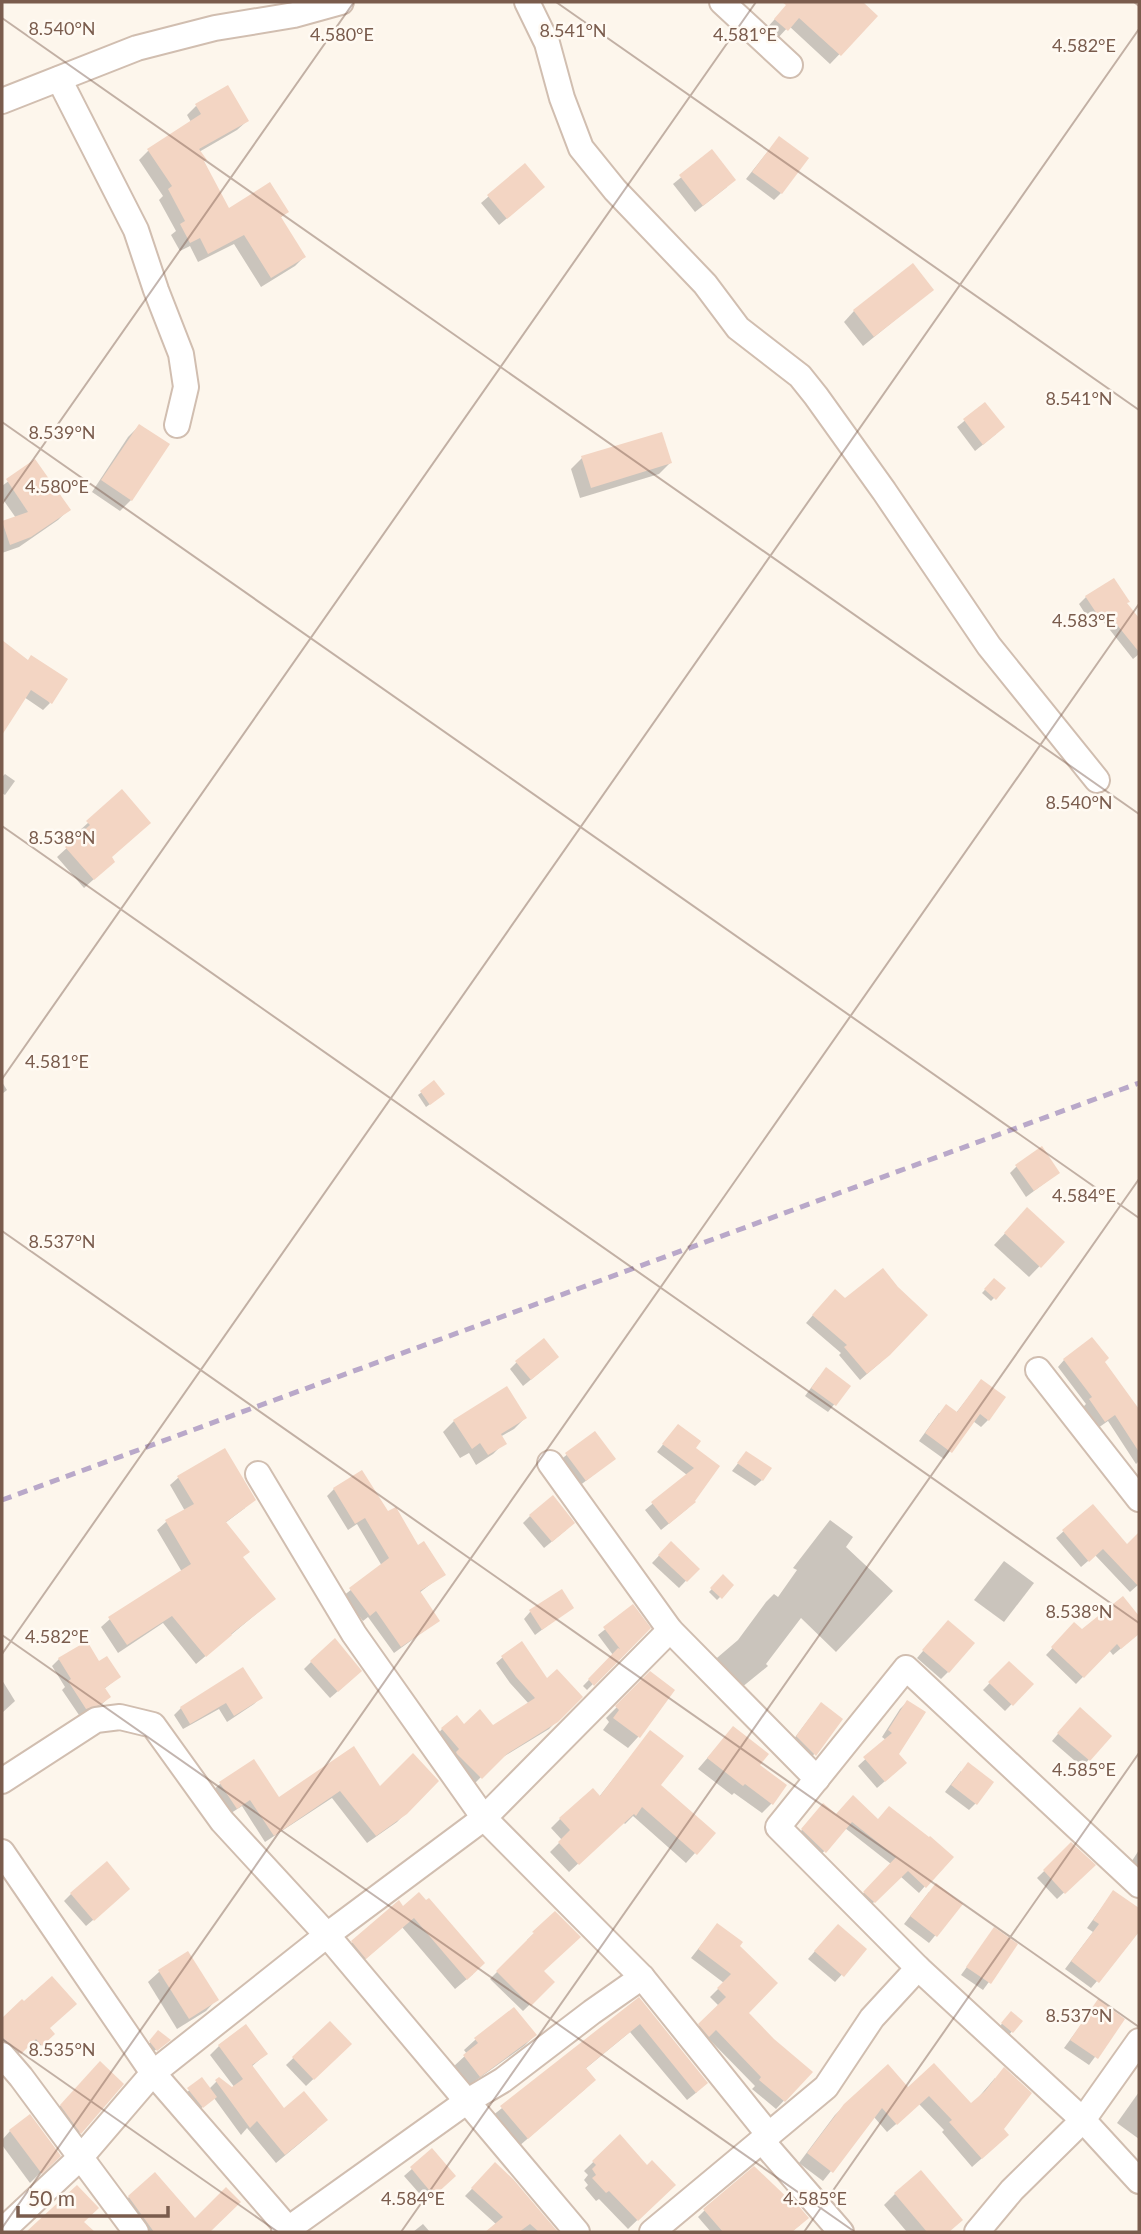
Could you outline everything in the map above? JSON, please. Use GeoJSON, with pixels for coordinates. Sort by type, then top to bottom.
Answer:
{"type":"FeatureCollection","features":[{"type":"Feature","properties":{"kind":"street"},"geometry":{"type":"LineString","coordinates":[[2,100],[138,48],[215,28],[294,16],[341,2]]}},
{"type":"Feature","properties":{"kind":"street"},"geometry":{"type":"LineString","coordinates":[[527,2],[547,43],[562,98],[581,148],[615,190],[705,284],[738,328],[800,376],[884,491],[989,646],[1097,780]]}},
{"type":"Feature","properties":{"kind":"street"},"geometry":{"type":"LineString","coordinates":[[722,2],[790,65]]}},
{"type":"Feature","properties":{"kind":"street"},"geometry":{"type":"LineString","coordinates":[[59,79],[136,230],[181,354],[186,387],[177,425]]}},
{"type":"Feature","properties":{"kind":"street"},"geometry":{"type":"LineString","coordinates":[[1038,1370],[1135,1487]]}},
{"type":"Feature","properties":{"kind":"street"},"geometry":{"type":"LineString","coordinates":[[550,1463],[670,1630],[817,1779]]}},
{"type":"Feature","properties":{"kind":"street"},"geometry":{"type":"LineString","coordinates":[[258,1474],[354,1634],[484,1818],[642,1977],[841,2232]]}},
{"type":"Feature","properties":{"kind":"street"},"geometry":{"type":"LineString","coordinates":[[2,2231],[81,2157],[153,2073],[327,1935],[484,1818],[670,1630]]}},
{"type":"Feature","properties":{"kind":"street"},"geometry":{"type":"LineString","coordinates":[[1139,1885],[906,1668],[778,1827],[918,1968],[1083,2120],[1139,2181]]}},
{"type":"Feature","properties":{"kind":"street"},"geometry":{"type":"LineString","coordinates":[[2,1781],[96,1720],[120,1717],[153,1725],[222,1821],[327,1935],[577,2232]]}},
{"type":"Feature","properties":{"kind":"street"},"geometry":{"type":"LineString","coordinates":[[2,1852],[153,2073],[287,2231],[466,2102],[503,2080],[642,1977]]}},
{"type":"Feature","properties":{"kind":"street"},"geometry":{"type":"LineString","coordinates":[[652,2232],[826,2087],[872,2018],[918,1968]]}},
{"type":"Feature","properties":{"kind":"street"},"geometry":{"type":"LineString","coordinates":[[976,2232],[1012,2190],[1083,2120],[1139,2041]]}},
{"type":"Feature","properties":{"kind":"street"},"geometry":{"type":"LineString","coordinates":[[2,2055],[136,2232]]}},
{"type":"Feature","properties":{"kind":"building"},"geometry":{"type":"Polygon","coordinates":[[[782,2],[863,2],[878,16],[841,56],[799,18],[788,31],[774,19],[786,5],[782,2]]]}},
{"type":"Feature","properties":{"kind":"building"},"geometry":{"type":"Polygon","coordinates":[[[228,85],[249,121],[199,149],[207,160],[204,161],[229,208],[270,182],[289,212],[281,217],[306,257],[271,278],[244,235],[208,254],[200,238],[190,243],[180,224],[185,221],[168,189],[172,186],[147,149],[201,114],[195,104],[228,85]]]}},
{"type":"Feature","properties":{"kind":"building"},"geometry":{"type":"Polygon","coordinates":[[[779,136],[809,158],[782,194],[752,172],[779,136]]]}},
{"type":"Feature","properties":{"kind":"building"},"geometry":{"type":"Polygon","coordinates":[[[712,149],[736,180],[703,206],[679,175],[712,149]]]}},
{"type":"Feature","properties":{"kind":"building"},"geometry":{"type":"Polygon","coordinates":[[[525,163],[545,187],[507,219],[487,195],[525,163]]]}},
{"type":"Feature","properties":{"kind":"building"},"geometry":{"type":"Polygon","coordinates":[[[913,263],[934,290],[874,337],[853,310],[913,263]]]}},
{"type":"Feature","properties":{"kind":"building"},"geometry":{"type":"Polygon","coordinates":[[[985,402],[1005,427],[983,445],[963,419],[985,402]]]}},
{"type":"Feature","properties":{"kind":"building"},"geometry":{"type":"Polygon","coordinates":[[[139,424],[170,444],[132,501],[101,480],[139,424]]]}},
{"type":"Feature","properties":{"kind":"building"},"geometry":{"type":"Polygon","coordinates":[[[662,432],[672,463],[591,488],[581,456],[662,432]]]}},
{"type":"Feature","properties":{"kind":"building"},"geometry":{"type":"Polygon","coordinates":[[[35,459],[71,510],[31,537],[10,545],[2,521],[28,512],[6,479],[35,459]]]}},
{"type":"Feature","properties":{"kind":"building"},"geometry":{"type":"Polygon","coordinates":[[[1114,578],[1130,602],[1127,603],[1139,618],[1139,652],[1109,615],[1101,620],[1085,596],[1114,578]]]}},
{"type":"Feature","properties":{"kind":"building"},"geometry":{"type":"Polygon","coordinates":[[[2,640],[28,660],[31,655],[68,679],[52,704],[31,690],[2,735],[2,640]]]}},
{"type":"Feature","properties":{"kind":"building"},"geometry":{"type":"Polygon","coordinates":[[[122,789],[151,823],[112,857],[115,862],[94,880],[65,847],[90,825],[86,821],[122,789]]]}},
{"type":"Feature","properties":{"kind":"building"},"geometry":{"type":"Polygon","coordinates":[[[434,1080],[445,1094],[430,1105],[420,1091],[434,1080]]]}},
{"type":"Feature","properties":{"kind":"building"},"geometry":{"type":"Polygon","coordinates":[[[1042,1146],[1060,1173],[1034,1191],[1015,1165],[1042,1146]]]}},
{"type":"Feature","properties":{"kind":"building"},"geometry":{"type":"Polygon","coordinates":[[[1027,1207],[1065,1242],[1041,1268],[1004,1233],[1027,1207]]]}},
{"type":"Feature","properties":{"kind":"building"},"geometry":{"type":"Polygon","coordinates":[[[883,1268],[898,1287],[928,1315],[890,1355],[867,1374],[844,1347],[847,1345],[812,1315],[835,1289],[845,1298],[883,1268]]]}},
{"type":"Feature","properties":{"kind":"building"},"geometry":{"type":"Polygon","coordinates":[[[994,1278],[1006,1288],[996,1300],[984,1289],[994,1278]]]}},
{"type":"Feature","properties":{"kind":"building"},"geometry":{"type":"Polygon","coordinates":[[[1092,1337],[1109,1358],[1105,1362],[1139,1409],[1139,1452],[1115,1415],[1105,1422],[1089,1399],[1092,1397],[1063,1359],[1092,1337]]]}},
{"type":"Feature","properties":{"kind":"building"},"geometry":{"type":"Polygon","coordinates":[[[544,1338],[559,1357],[531,1380],[515,1361],[544,1338]]]}},
{"type":"Feature","properties":{"kind":"building"},"geometry":{"type":"Polygon","coordinates":[[[826,1367],[851,1386],[836,1406],[811,1388],[826,1367]]]}},
{"type":"Feature","properties":{"kind":"building"},"geometry":{"type":"Polygon","coordinates":[[[981,1379],[1006,1397],[989,1421],[980,1414],[952,1453],[925,1433],[946,1404],[957,1412],[981,1379]]]}},
{"type":"Feature","properties":{"kind":"building"},"geometry":{"type":"Polygon","coordinates":[[[507,1386],[527,1418],[501,1434],[507,1444],[488,1455],[480,1443],[472,1449],[453,1420],[507,1386]]]}},
{"type":"Feature","properties":{"kind":"building"},"geometry":{"type":"Polygon","coordinates":[[[678,1424],[701,1441],[696,1448],[720,1466],[696,1502],[669,1524],[651,1502],[694,1468],[662,1444],[678,1424]]]}},
{"type":"Feature","properties":{"kind":"building"},"geometry":{"type":"Polygon","coordinates":[[[595,1431],[616,1459],[586,1481],[565,1453],[595,1431]]]}},
{"type":"Feature","properties":{"kind":"building"},"geometry":{"type":"Polygon","coordinates":[[[225,1448],[256,1500],[226,1522],[250,1552],[243,1557],[276,1599],[206,1657],[172,1616],[127,1645],[108,1617],[191,1564],[165,1520],[194,1504],[177,1476],[225,1448]]]}},
{"type":"Feature","properties":{"kind":"building"},"geometry":{"type":"Polygon","coordinates":[[[746,1451],[772,1468],[763,1481],[737,1463],[746,1451]]]}},
{"type":"Feature","properties":{"kind":"building"},"geometry":{"type":"Polygon","coordinates":[[[362,1470],[388,1511],[396,1507],[418,1545],[424,1541],[446,1575],[420,1591],[440,1621],[401,1647],[376,1611],[370,1616],[349,1588],[389,1558],[365,1518],[355,1524],[333,1488],[362,1470]]]}},
{"type":"Feature","properties":{"kind":"building"},"geometry":{"type":"Polygon","coordinates":[[[553,1495],[575,1523],[552,1542],[529,1515],[553,1495]]]}},
{"type":"Feature","properties":{"kind":"building"},"geometry":{"type":"Polygon","coordinates":[[[1093,1504],[1127,1544],[1139,1532],[1139,1587],[1103,1549],[1089,1562],[1062,1530],[1093,1504]]]}},
{"type":"Feature","properties":{"kind":"building"},"geometry":{"type":"Polygon","coordinates":[[[671,1541],[700,1569],[687,1582],[658,1555],[671,1541]]]}},
{"type":"Feature","properties":{"kind":"building"},"geometry":{"type":"Polygon","coordinates":[[[723,1574],[734,1585],[722,1599],[710,1588],[723,1574]]]}},
{"type":"Feature","properties":{"kind":"building"},"geometry":{"type":"Polygon","coordinates":[[[562,1589],[574,1608],[542,1630],[529,1610],[562,1589]]]}},
{"type":"Feature","properties":{"kind":"building"},"geometry":{"type":"Polygon","coordinates":[[[1123,1596],[1139,1616],[1139,1634],[1121,1649],[1117,1644],[1084,1678],[1051,1647],[1074,1622],[1082,1629],[1123,1596]]]}},
{"type":"Feature","properties":{"kind":"building"},"geometry":{"type":"Polygon","coordinates":[[[633,1604],[651,1628],[594,1686],[588,1679],[620,1649],[603,1627],[633,1604]]]}},
{"type":"Feature","properties":{"kind":"building"},"geometry":{"type":"Polygon","coordinates":[[[948,1620],[975,1643],[949,1673],[922,1650],[948,1620]]]}},
{"type":"Feature","properties":{"kind":"building"},"geometry":{"type":"Polygon","coordinates":[[[335,1638],[362,1671],[338,1692],[310,1661],[335,1638]]]}},
{"type":"Feature","properties":{"kind":"building"},"geometry":{"type":"Polygon","coordinates":[[[87,1641],[99,1661],[107,1656],[121,1677],[105,1688],[111,1697],[100,1705],[86,1709],[68,1681],[71,1679],[58,1658],[87,1641]]]}},
{"type":"Feature","properties":{"kind":"building"},"geometry":{"type":"Polygon","coordinates":[[[522,1641],[547,1678],[557,1669],[583,1697],[558,1722],[507,1754],[482,1779],[457,1754],[459,1749],[441,1728],[457,1715],[464,1724],[480,1709],[493,1725],[535,1698],[501,1656],[522,1641]]]}},
{"type":"Feature","properties":{"kind":"building"},"geometry":{"type":"Polygon","coordinates":[[[1009,1661],[1034,1684],[1013,1706],[988,1682],[1009,1661]]]}},
{"type":"Feature","properties":{"kind":"building"},"geometry":{"type":"Polygon","coordinates":[[[243,1667],[263,1698],[234,1716],[226,1703],[190,1724],[180,1707],[243,1667]]]}},
{"type":"Feature","properties":{"kind":"building"},"geometry":{"type":"Polygon","coordinates":[[[650,1671],[675,1690],[640,1738],[613,1718],[619,1710],[615,1706],[650,1671]]]}},
{"type":"Feature","properties":{"kind":"building"},"geometry":{"type":"Polygon","coordinates":[[[907,1700],[926,1712],[899,1754],[907,1763],[885,1782],[863,1757],[892,1733],[888,1730],[907,1700]]]}},
{"type":"Feature","properties":{"kind":"building"},"geometry":{"type":"Polygon","coordinates":[[[821,1702],[843,1719],[816,1756],[796,1736],[821,1702]]]}},
{"type":"Feature","properties":{"kind":"building"},"geometry":{"type":"Polygon","coordinates":[[[1080,1707],[1112,1736],[1090,1761],[1057,1733],[1080,1707]]]}},
{"type":"Feature","properties":{"kind":"building"},"geometry":{"type":"Polygon","coordinates":[[[733,1726],[769,1754],[760,1765],[787,1785],[773,1805],[707,1758],[733,1726]]]}},
{"type":"Feature","properties":{"kind":"building"},"geometry":{"type":"Polygon","coordinates":[[[650,1730],[684,1756],[661,1785],[716,1833],[697,1855],[642,1807],[636,1816],[634,1814],[579,1865],[558,1842],[570,1830],[559,1818],[593,1788],[600,1796],[650,1730]]]}},
{"type":"Feature","properties":{"kind":"building"},"geometry":{"type":"Polygon","coordinates":[[[354,1746],[380,1786],[413,1753],[439,1781],[407,1814],[376,1836],[340,1791],[274,1836],[250,1800],[237,1809],[219,1782],[254,1759],[279,1797],[354,1746]]]}},
{"type":"Feature","properties":{"kind":"building"},"geometry":{"type":"Polygon","coordinates":[[[968,1762],[994,1782],[977,1805],[951,1785],[968,1762]]]}},
{"type":"Feature","properties":{"kind":"building"},"geometry":{"type":"Polygon","coordinates":[[[853,1795],[878,1819],[889,1806],[954,1857],[926,1888],[908,1871],[875,1903],[863,1892],[896,1857],[852,1822],[826,1853],[801,1829],[823,1803],[836,1814],[853,1795]]]}},
{"type":"Feature","properties":{"kind":"building"},"geometry":{"type":"Polygon","coordinates":[[[1071,1842],[1096,1865],[1065,1894],[1043,1870],[1071,1842]]]}},
{"type":"Feature","properties":{"kind":"building"},"geometry":{"type":"Polygon","coordinates":[[[107,1861],[130,1889],[94,1921],[70,1893],[107,1861]]]}},
{"type":"Feature","properties":{"kind":"building"},"geometry":{"type":"Polygon","coordinates":[[[936,1883],[963,1904],[937,1937],[910,1916],[936,1883]]]}},
{"type":"Feature","properties":{"kind":"building"},"geometry":{"type":"Polygon","coordinates":[[[1113,1890],[1139,1908],[1139,1932],[1099,1983],[1071,1961],[1099,1924],[1093,1920],[1113,1890]]]}},
{"type":"Feature","properties":{"kind":"building"},"geometry":{"type":"Polygon","coordinates":[[[419,1892],[426,1900],[429,1898],[485,1963],[467,1980],[414,1918],[366,1959],[351,1941],[399,1900],[403,1906],[419,1892]]]}},
{"type":"Feature","properties":{"kind":"building"},"geometry":{"type":"Polygon","coordinates":[[[555,1911],[581,1937],[544,1971],[555,1982],[531,2006],[496,1971],[555,1911]]]}},
{"type":"Feature","properties":{"kind":"building"},"geometry":{"type":"Polygon","coordinates":[[[717,1923],[743,1942],[740,1946],[778,1983],[749,2013],[774,2039],[813,2072],[785,2102],[759,2080],[761,2077],[716,2030],[709,2037],[698,2024],[726,1997],[717,1988],[731,1974],[698,1949],[717,1923]]]}},
{"type":"Feature","properties":{"kind":"building"},"geometry":{"type":"Polygon","coordinates":[[[838,1924],[867,1949],[844,1977],[814,1951],[838,1924]]]}},
{"type":"Feature","properties":{"kind":"building"},"geometry":{"type":"Polygon","coordinates":[[[994,1927],[1018,1944],[991,1984],[966,1967],[994,1927]]]}},
{"type":"Feature","properties":{"kind":"building"},"geometry":{"type":"Polygon","coordinates":[[[188,1951],[219,2000],[189,2019],[158,1970],[188,1951]]]}},
{"type":"Feature","properties":{"kind":"building"},"geometry":{"type":"Polygon","coordinates":[[[52,1976],[77,2004],[50,2028],[55,2034],[42,2046],[36,2039],[21,2054],[2,2037],[2,2018],[52,1976]]]}},
{"type":"Feature","properties":{"kind":"building"},"geometry":{"type":"Polygon","coordinates":[[[639,1997],[708,2083],[696,2093],[640,2024],[586,2068],[596,2080],[528,2139],[500,2106],[639,1997]]]}},
{"type":"Feature","properties":{"kind":"building"},"geometry":{"type":"Polygon","coordinates":[[[1098,1999],[1125,2019],[1098,2059],[1070,2040],[1098,1999]]]}},
{"type":"Feature","properties":{"kind":"building"},"geometry":{"type":"Polygon","coordinates":[[[514,2007],[537,2035],[480,2077],[463,2055],[478,2043],[474,2038],[514,2007]]]}},
{"type":"Feature","properties":{"kind":"building"},"geometry":{"type":"Polygon","coordinates":[[[1011,2011],[1023,2021],[1013,2033],[1001,2023],[1011,2011]]]}},
{"type":"Feature","properties":{"kind":"building"},"geometry":{"type":"Polygon","coordinates":[[[330,2021],[352,2044],[314,2080],[292,2057],[330,2021]]]}},
{"type":"Feature","properties":{"kind":"building"},"geometry":{"type":"Polygon","coordinates":[[[246,2024],[268,2054],[252,2065],[284,2108],[304,2091],[328,2120],[285,2155],[257,2121],[250,2128],[215,2080],[219,2077],[232,2087],[243,2079],[218,2045],[246,2024]]]}},
{"type":"Feature","properties":{"kind":"building"},"geometry":{"type":"Polygon","coordinates":[[[158,2030],[171,2040],[157,2051],[149,2041],[158,2030]]]}},
{"type":"Feature","properties":{"kind":"building"},"geometry":{"type":"Polygon","coordinates":[[[100,2061],[124,2084],[81,2134],[60,2105],[100,2061]]]}},
{"type":"Feature","properties":{"kind":"building"},"geometry":{"type":"Polygon","coordinates":[[[934,2063],[971,2103],[985,2091],[1004,2067],[1032,2093],[1004,2129],[1009,2135],[982,2159],[949,2122],[952,2120],[929,2096],[897,2125],[882,2108],[833,2173],[807,2153],[844,2104],[888,2064],[908,2087],[934,2063]]]}},
{"type":"Feature","properties":{"kind":"building"},"geometry":{"type":"Polygon","coordinates":[[[202,2077],[217,2097],[203,2108],[187,2088],[202,2077]]]}},
{"type":"Feature","properties":{"kind":"building"},"geometry":{"type":"Polygon","coordinates":[[[30,2114],[61,2156],[42,2174],[9,2130],[30,2114]]]}},
{"type":"Feature","properties":{"kind":"building"},"geometry":{"type":"Polygon","coordinates":[[[620,2134],[647,2165],[652,2160],[676,2185],[638,2221],[609,2191],[606,2193],[592,2178],[596,2175],[592,2169],[596,2165],[592,2161],[620,2134]]]}},
{"type":"Feature","properties":{"kind":"building"},"geometry":{"type":"Polygon","coordinates":[[[432,2148],[456,2176],[434,2196],[410,2167],[432,2148]]]}},
{"type":"Feature","properties":{"kind":"building"},"geometry":{"type":"Polygon","coordinates":[[[495,2162],[558,2232],[539,2232],[530,2224],[519,2232],[485,2232],[503,2217],[471,2188],[495,2162]]]}},
{"type":"Feature","properties":{"kind":"building"},"geometry":{"type":"Polygon","coordinates":[[[754,2166],[809,2218],[792,2232],[723,2232],[703,2209],[754,2166]]]}},
{"type":"Feature","properties":{"kind":"building"},"geometry":{"type":"Polygon","coordinates":[[[921,2170],[963,2220],[949,2232],[927,2232],[894,2193],[921,2170]]]}},
{"type":"Feature","properties":{"kind":"building"},"geometry":{"type":"Polygon","coordinates":[[[155,2172],[195,2218],[226,2187],[241,2202],[210,2232],[154,2232],[128,2196],[155,2172]]]}},
{"type":"Feature","properties":{"kind":"building"},"geometry":{"type":"Polygon","coordinates":[[[77,2185],[99,2208],[84,2222],[95,2232],[26,2232],[77,2185]]]}},
{"type":"Feature","properties":{"kind":"railway"},"geometry":{"type":"LineString","coordinates":[[2,1500],[1139,1083]]}}]}
